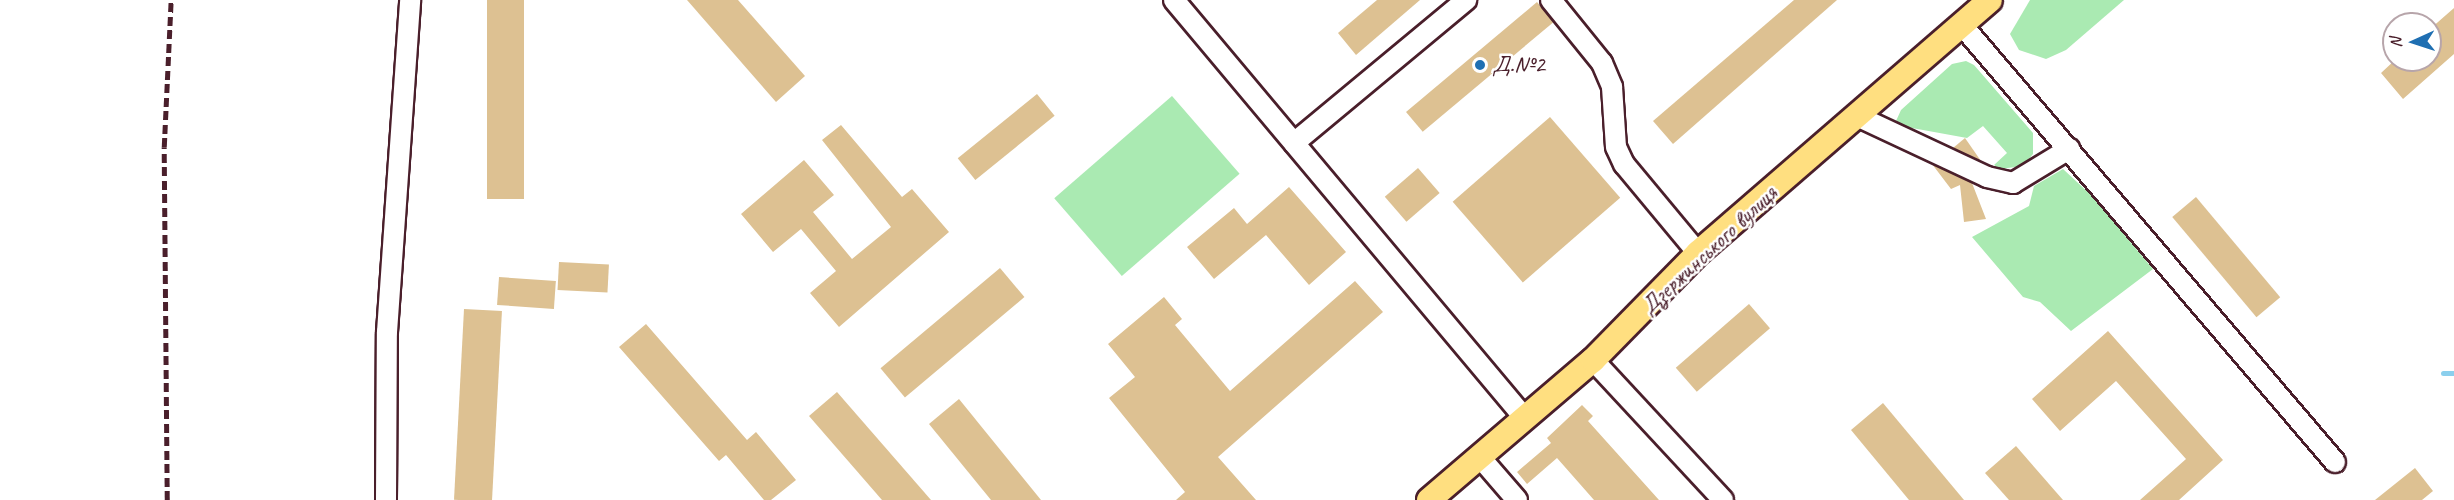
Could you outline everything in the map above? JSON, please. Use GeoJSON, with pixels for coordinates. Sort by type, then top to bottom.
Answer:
{"type":"FeatureCollection","features":[{"type":"Feature","properties":{"kind":"main road","name":"Дзержинського вулиця"},"geometry":{"type":"LineString","coordinates":[[1429,500],[1523,416],[1593,360],[1698,253],[1859,117],[1990,0]]}},
{"type":"Feature","properties":{"kind":"street"},"geometry":{"type":"LineString","coordinates":[[386,500],[387,332],[410,0]]}},
{"type":"Feature","properties":{"kind":"street"},"geometry":{"type":"LineString","coordinates":[[1174,0],[1523,416]]}},
{"type":"Feature","properties":{"kind":"street"},"geometry":{"type":"LineString","coordinates":[[1294,142],[1466,0]]}},
{"type":"Feature","properties":{"kind":"street"},"geometry":{"type":"LineString","coordinates":[[1551,0],[1602,63],[1612,87],[1616,147],[1624,164],[1698,253]]}},
{"type":"Feature","properties":{"kind":"street"},"geometry":{"type":"LineString","coordinates":[[1961,24],[2336,462]]}},
{"type":"Feature","properties":{"kind":"street"},"geometry":{"type":"LineString","coordinates":[[1859,117],[1888,134],[1987,177],[2013,183],[2069,149]]}},
{"type":"Feature","properties":{"kind":"street"},"geometry":{"type":"LineString","coordinates":[[1593,360],[1723,500]]}},
{"type":"Feature","properties":{"kind":"street"},"geometry":{"type":"LineString","coordinates":[[1479,456],[1517,500]]}},
{"type":"Feature","properties":{"kind":"green space"},"geometry":{"type":"Polygon","coordinates":[[[2030,0],[2124,0],[2066,50],[2046,59],[2019,50],[2010,34],[2030,0]]]}},
{"type":"Feature","properties":{"kind":"green space"},"geometry":{"type":"Polygon","coordinates":[[[1966,61],[1974,65],[2033,133],[2033,154],[2023,166],[2000,169],[1994,165],[2007,153],[1983,126],[1967,138],[1901,126],[1896,121],[1901,110],[1952,64],[1966,61]]]}},
{"type":"Feature","properties":{"kind":"green space"},"geometry":{"type":"Polygon","coordinates":[[[1172,96],[1240,174],[1122,276],[1054,198],[1172,96]]]}},
{"type":"Feature","properties":{"kind":"green space"},"geometry":{"type":"Polygon","coordinates":[[[2063,169],[2091,195],[2153,269],[2071,331],[2040,302],[2023,297],[1972,237],[2029,206],[2034,186],[2063,169]]]}},
{"type":"Feature","properties":{"kind":"building"},"geometry":{"type":"Polygon","coordinates":[[[487,0],[524,0],[524,199],[487,199],[487,0]]]}},
{"type":"Feature","properties":{"kind":"building"},"geometry":{"type":"Polygon","coordinates":[[[687,0],[738,0],[805,76],[776,102],[687,0]]]}},
{"type":"Feature","properties":{"kind":"building"},"geometry":{"type":"Polygon","coordinates":[[[1377,0],[1420,0],[1356,55],[1338,33],[1377,0]]]}},
{"type":"Feature","properties":{"kind":"building"},"geometry":{"type":"Polygon","coordinates":[[[1794,0],[1837,0],[1673,144],[1653,121],[1794,0]]]}},
{"type":"Feature","properties":{"kind":"building","name":"Д.№2"},"geometry":{"type":"Polygon","coordinates":[[[1537,2],[1554,22],[1423,132],[1406,112],[1537,2]]]}},
{"type":"Feature","properties":{"kind":"building"},"geometry":{"type":"Polygon","coordinates":[[[2454,8],[2454,54],[2442,65],[2442,18],[2454,8]]]}},
{"type":"Feature","properties":{"kind":"building"},"geometry":{"type":"Polygon","coordinates":[[[2382,72],[2434,72],[2403,99],[2382,72]]]}},
{"type":"Feature","properties":{"kind":"building"},"geometry":{"type":"Polygon","coordinates":[[[1037,94],[1055,116],[975,180],[958,158],[1037,94]]]}},
{"type":"Feature","properties":{"kind":"building"},"geometry":{"type":"Polygon","coordinates":[[[1550,117],[1620,198],[1523,282],[1453,202],[1550,117]]]}},
{"type":"Feature","properties":{"kind":"building"},"geometry":{"type":"Polygon","coordinates":[[[841,125],[902,197],[912,189],[949,232],[839,327],[810,293],[836,271],[801,229],[773,252],[741,214],[804,160],[834,195],[813,212],[852,259],[891,227],[822,140],[841,125]]]}},
{"type":"Feature","properties":{"kind":"building"},"geometry":{"type":"Polygon","coordinates":[[[1965,138],[1981,161],[1953,148],[1965,138]]]}},
{"type":"Feature","properties":{"kind":"building"},"geometry":{"type":"Polygon","coordinates":[[[1932,164],[1972,183],[1986,219],[1964,222],[1960,185],[1951,189],[1932,164]]]}},
{"type":"Feature","properties":{"kind":"building"},"geometry":{"type":"Polygon","coordinates":[[[1418,168],[1440,193],[1406,222],[1385,197],[1418,168]]]}},
{"type":"Feature","properties":{"kind":"building"},"geometry":{"type":"Polygon","coordinates":[[[1289,187],[1346,252],[1309,285],[1266,235],[1214,279],[1187,247],[1234,208],[1247,224],[1289,187]]]}},
{"type":"Feature","properties":{"kind":"building"},"geometry":{"type":"Polygon","coordinates":[[[2196,197],[2280,297],[2256,317],[2172,217],[2196,197]]]}},
{"type":"Feature","properties":{"kind":"building"},"geometry":{"type":"Polygon","coordinates":[[[559,262],[609,265],[607,293],[558,290],[559,262]]]}},
{"type":"Feature","properties":{"kind":"building"},"geometry":{"type":"Polygon","coordinates":[[[1000,268],[1024,297],[905,397],[880,368],[1000,268]]]}},
{"type":"Feature","properties":{"kind":"building"},"geometry":{"type":"Polygon","coordinates":[[[499,277],[556,281],[554,309],[497,305],[499,277]]]}},
{"type":"Feature","properties":{"kind":"building"},"geometry":{"type":"Polygon","coordinates":[[[1355,281],[1383,312],[1218,457],[1256,500],[1176,500],[1185,492],[1109,398],[1135,377],[1108,344],[1164,297],[1182,319],[1175,325],[1230,391],[1355,281]]]}},
{"type":"Feature","properties":{"kind":"building"},"geometry":{"type":"Polygon","coordinates":[[[1749,304],[1770,328],[1697,392],[1676,368],[1749,304]]]}},
{"type":"Feature","properties":{"kind":"building"},"geometry":{"type":"Polygon","coordinates":[[[464,309],[502,311],[492,500],[454,500],[464,309]]]}},
{"type":"Feature","properties":{"kind":"building"},"geometry":{"type":"Polygon","coordinates":[[[646,324],[747,440],[756,432],[796,480],[771,500],[764,500],[726,455],[719,461],[619,347],[646,324]]]}},
{"type":"Feature","properties":{"kind":"building"},"geometry":{"type":"Polygon","coordinates":[[[2108,331],[2223,460],[2179,500],[2140,500],[2186,459],[2116,381],[2060,431],[2032,399],[2108,331]]]}},
{"type":"Feature","properties":{"kind":"building"},"geometry":{"type":"Polygon","coordinates":[[[837,392],[931,500],[882,500],[809,416],[837,392]]]}},
{"type":"Feature","properties":{"kind":"building"},"geometry":{"type":"Polygon","coordinates":[[[959,399],[1041,500],[991,500],[929,424],[959,399]]]}},
{"type":"Feature","properties":{"kind":"building"},"geometry":{"type":"Polygon","coordinates":[[[1883,403],[1964,500],[1909,500],[1851,430],[1883,403]]]}},
{"type":"Feature","properties":{"kind":"building"},"geometry":{"type":"Polygon","coordinates":[[[1582,405],[1593,416],[1588,421],[1659,500],[1594,500],[1557,458],[1527,484],[1517,472],[1551,443],[1547,438],[1582,405]]]}},
{"type":"Feature","properties":{"kind":"building"},"geometry":{"type":"Polygon","coordinates":[[[2016,446],[2063,500],[2009,500],[1985,473],[2016,446]]]}},
{"type":"Feature","properties":{"kind":"building"},"geometry":{"type":"Polygon","coordinates":[[[2415,468],[2433,491],[2422,500],[2375,500],[2415,468]]]}},
{"type":"Feature","properties":{"kind":"waterway"},"geometry":{"type":"LineString","coordinates":[[2443,373],[2454,373]]}},
{"type":"Feature","properties":{"kind":"railway"},"geometry":{"type":"LineString","coordinates":[[167,500],[164,147],[171,0]]}},
{"type":"Feature","properties":{"kind":"place","name":"Д.№2"},"geometry":{"type":"Point","coordinates":[1480,65]}}]}
